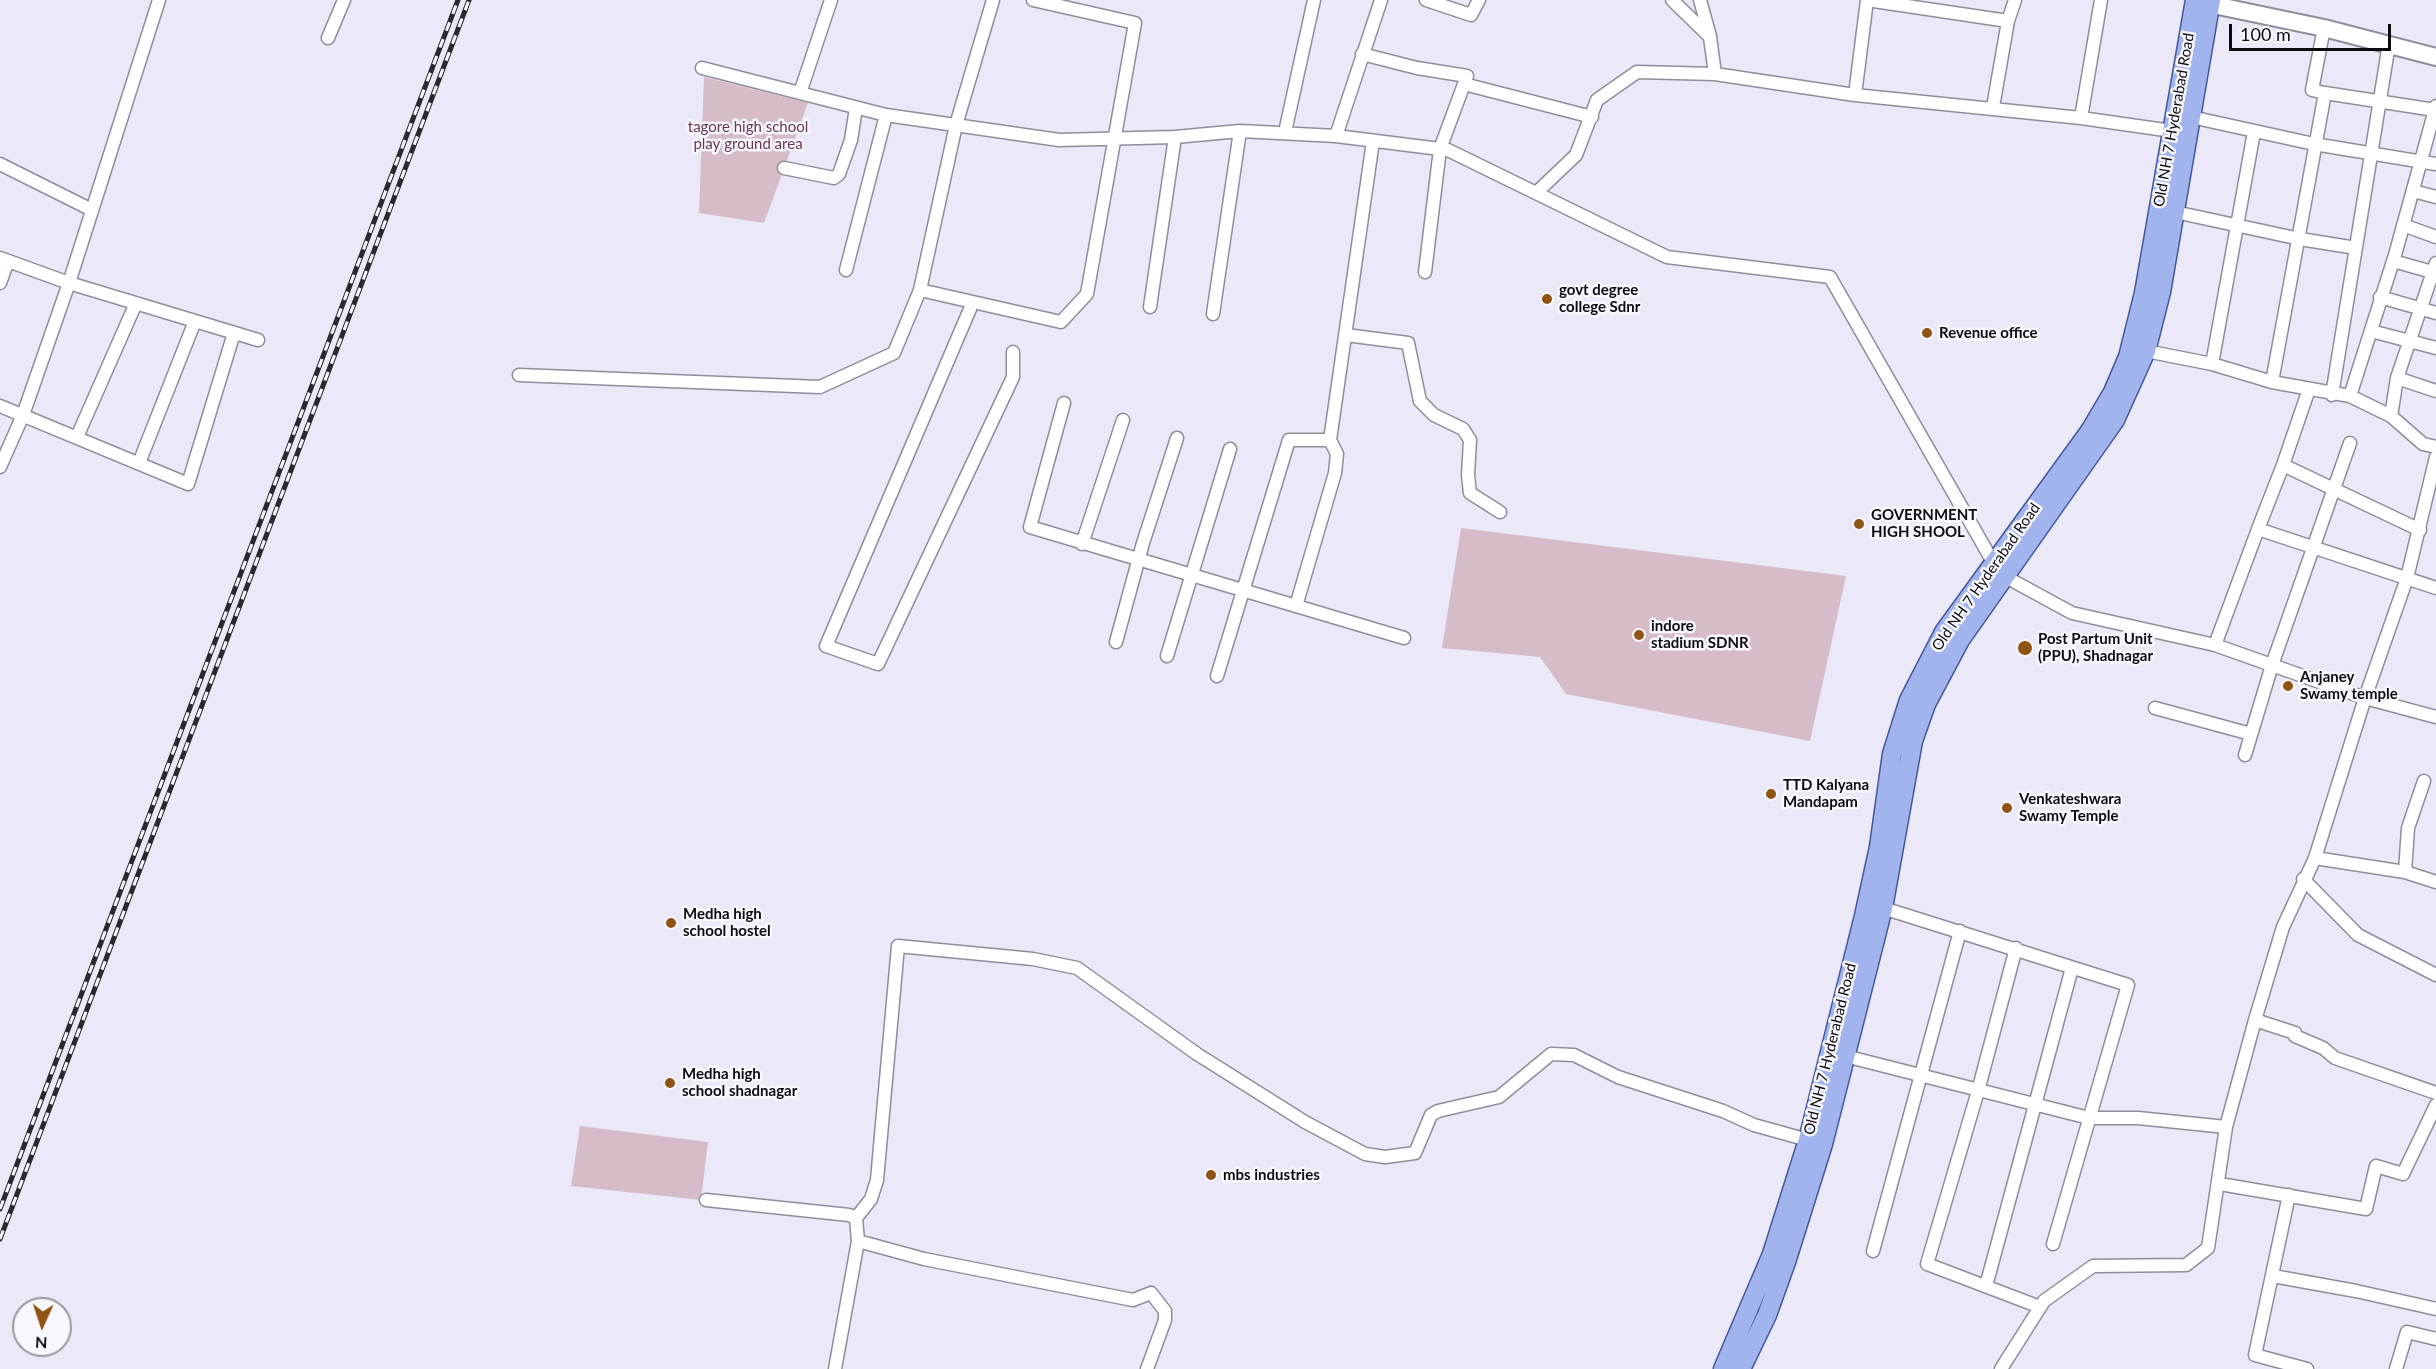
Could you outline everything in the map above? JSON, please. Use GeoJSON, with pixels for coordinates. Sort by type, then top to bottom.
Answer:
{"type":"FeatureCollection","features":[{"type":"Feature","properties":{"kind":"main road"},"geometry":{"type":"LineString","coordinates":[[2203,1],[2324,28],[2436,57]]}},
{"type":"Feature","properties":{"kind":"main road","name":"Old NH 7 Hyderabad Road"},"geometry":{"type":"LineString","coordinates":[[1723,1369],[1772,1254],[1808,1140],[1872,878],[1899,727],[1909,700],[1940,640],[1999,569],[2115,420],[2145,351],[2161,292],[2191,117],[2203,1]]}},
{"type":"Feature","properties":{"kind":"main road","name":"Old NH 7 Hyderabad Road"},"geometry":{"type":"LineString","coordinates":[[1741,1369],[1767,1315],[1790,1251],[1823,1144],[1883,908],[1913,741],[1926,704],[1999,569],[2090,431],[2113,392],[2128,357],[2144,293],[2172,131],[2203,1]]}},
{"type":"Feature","properties":{"kind":"street"},"geometry":{"type":"LineString","coordinates":[[0,467],[23,415],[69,283],[159,0]]}},
{"type":"Feature","properties":{"kind":"street"},"geometry":{"type":"LineString","coordinates":[[328,38],[344,0]]}},
{"type":"Feature","properties":{"kind":"street"},"geometry":{"type":"LineString","coordinates":[[800,93],[831,0]]}},
{"type":"Feature","properties":{"kind":"street"},"geometry":{"type":"LineString","coordinates":[[519,375],[819,387],[894,354],[920,290],[956,125],[993,0]]}},
{"type":"Feature","properties":{"kind":"street"},"geometry":{"type":"LineString","coordinates":[[920,290],[1061,322],[1087,294],[1135,23],[1033,0]]}},
{"type":"Feature","properties":{"kind":"street"},"geometry":{"type":"LineString","coordinates":[[1285,132],[1314,0]]}},
{"type":"Feature","properties":{"kind":"street"},"geometry":{"type":"LineString","coordinates":[[1336,136],[1381,0]]}},
{"type":"Feature","properties":{"kind":"street"},"geometry":{"type":"LineString","coordinates":[[1426,0],[1472,15],[1479,0]]}},
{"type":"Feature","properties":{"kind":"street"},"geometry":{"type":"LineString","coordinates":[[1672,0],[1710,37]]}},
{"type":"Feature","properties":{"kind":"street"},"geometry":{"type":"LineString","coordinates":[[1700,0],[1710,37],[1715,74]]}},
{"type":"Feature","properties":{"kind":"street"},"geometry":{"type":"LineString","coordinates":[[1855,95],[1867,0],[2008,21]]}},
{"type":"Feature","properties":{"kind":"street"},"geometry":{"type":"LineString","coordinates":[[1993,107],[2008,21],[2015,0]]}},
{"type":"Feature","properties":{"kind":"street"},"geometry":{"type":"LineString","coordinates":[[2082,118],[2100,0]]}},
{"type":"Feature","properties":{"kind":"street"},"geometry":{"type":"LineString","coordinates":[[2324,28],[2312,90],[2380,102],[2435,108],[2434,123],[2350,396]]}},
{"type":"Feature","properties":{"kind":"street"},"geometry":{"type":"LineString","coordinates":[[2332,395],[2389,44]]}},
{"type":"Feature","properties":{"kind":"street"},"geometry":{"type":"LineString","coordinates":[[1362,54],[1417,68],[1467,76],[1440,149],[1425,273]]}},
{"type":"Feature","properties":{"kind":"street"},"geometry":{"type":"LineString","coordinates":[[702,68],[886,115],[1059,140],[1175,137],[1240,131],[1285,132],[1448,150],[1667,257],[1830,277],[1999,569],[2072,613],[2215,645],[2365,698],[2436,717]]}},
{"type":"Feature","properties":{"kind":"street"},"geometry":{"type":"LineString","coordinates":[[1536,193],[1576,155],[1597,100],[1637,72],[1715,74],[1855,95],[1993,107],[2172,131]]}},
{"type":"Feature","properties":{"kind":"street"},"geometry":{"type":"LineString","coordinates":[[1464,84],[1592,117]]}},
{"type":"Feature","properties":{"kind":"street"},"geometry":{"type":"LineString","coordinates":[[2272,382],[2325,93]]}},
{"type":"Feature","properties":{"kind":"street"},"geometry":{"type":"LineString","coordinates":[[784,168],[834,178],[839,174],[853,132],[856,108]]}},
{"type":"Feature","properties":{"kind":"street"},"geometry":{"type":"LineString","coordinates":[[846,270],[886,115]]}},
{"type":"Feature","properties":{"kind":"street"},"geometry":{"type":"LineString","coordinates":[[2191,117],[2314,144],[2436,164]]}},
{"type":"Feature","properties":{"kind":"street"},"geometry":{"type":"LineString","coordinates":[[1213,314],[1240,131]]}},
{"type":"Feature","properties":{"kind":"street"},"geometry":{"type":"LineString","coordinates":[[2212,364],[2254,132]]}},
{"type":"Feature","properties":{"kind":"street"},"geometry":{"type":"LineString","coordinates":[[1150,307],[1175,137]]}},
{"type":"Feature","properties":{"kind":"street"},"geometry":{"type":"LineString","coordinates":[[1296,606],[1335,473],[1337,454],[1330,440],[1373,141]]}},
{"type":"Feature","properties":{"kind":"street"},"geometry":{"type":"LineString","coordinates":[[0,164],[92,210]]}},
{"type":"Feature","properties":{"kind":"street"},"geometry":{"type":"LineString","coordinates":[[2413,191],[2436,197]]}},
{"type":"Feature","properties":{"kind":"street"},"geometry":{"type":"LineString","coordinates":[[2175,212],[2300,239],[2356,248]]}},
{"type":"Feature","properties":{"kind":"street"},"geometry":{"type":"LineString","coordinates":[[2403,225],[2436,237]]}},
{"type":"Feature","properties":{"kind":"street"},"geometry":{"type":"LineString","coordinates":[[0,283],[4,259],[69,283],[258,340]]}},
{"type":"Feature","properties":{"kind":"street"},"geometry":{"type":"LineString","coordinates":[[2391,416],[2397,378],[2435,270],[2393,261]]}},
{"type":"Feature","properties":{"kind":"street"},"geometry":{"type":"LineString","coordinates":[[2380,297],[2436,313]]}},
{"type":"Feature","properties":{"kind":"street"},"geometry":{"type":"LineString","coordinates":[[973,302],[826,646],[878,664],[1013,377],[1013,352]]}},
{"type":"Feature","properties":{"kind":"street"},"geometry":{"type":"LineString","coordinates":[[77,438],[136,303]]}},
{"type":"Feature","properties":{"kind":"street"},"geometry":{"type":"LineString","coordinates":[[139,463],[195,321]]}},
{"type":"Feature","properties":{"kind":"street"},"geometry":{"type":"LineString","coordinates":[[2371,331],[2436,348]]}},
{"type":"Feature","properties":{"kind":"street"},"geometry":{"type":"LineString","coordinates":[[0,406],[188,483],[234,333]]}},
{"type":"Feature","properties":{"kind":"street"},"geometry":{"type":"LineString","coordinates":[[1346,335],[1408,343],[1420,401],[1434,415],[1463,429],[1470,440],[1468,475],[1470,494],[1500,512]]}},
{"type":"Feature","properties":{"kind":"street"},"geometry":{"type":"LineString","coordinates":[[2145,351],[2212,364],[2272,382],[2332,395],[2350,396],[2391,416],[2423,444],[2436,447]]}},
{"type":"Feature","properties":{"kind":"street"},"geometry":{"type":"LineString","coordinates":[[2397,378],[2436,391]]}},
{"type":"Feature","properties":{"kind":"street"},"geometry":{"type":"LineString","coordinates":[[2215,645],[2309,389]]}},
{"type":"Feature","properties":{"kind":"street"},"geometry":{"type":"LineString","coordinates":[[1064,403],[1030,527],[1404,638]]}},
{"type":"Feature","properties":{"kind":"street"},"geometry":{"type":"LineString","coordinates":[[1082,544],[1123,420]]}},
{"type":"Feature","properties":{"kind":"street"},"geometry":{"type":"LineString","coordinates":[[1116,642],[1138,560],[1177,438]]}},
{"type":"Feature","properties":{"kind":"street"},"geometry":{"type":"LineString","coordinates":[[1217,676],[1289,440],[1330,440]]}},
{"type":"Feature","properties":{"kind":"street"},"geometry":{"type":"LineString","coordinates":[[2245,755],[2272,665],[2350,443]]}},
{"type":"Feature","properties":{"kind":"street"},"geometry":{"type":"LineString","coordinates":[[1167,656],[1230,449]]}},
{"type":"Feature","properties":{"kind":"street"},"geometry":{"type":"LineString","coordinates":[[2001,1369],[2044,1301],[2093,1266],[2186,1265],[2208,1248],[2220,1184],[2226,1127],[2255,1020],[2283,927],[2315,858],[2365,698],[2407,578],[2436,457]]}},
{"type":"Feature","properties":{"kind":"street"},"geometry":{"type":"LineString","coordinates":[[2283,465],[2420,530]]}},
{"type":"Feature","properties":{"kind":"street"},"geometry":{"type":"LineString","coordinates":[[2258,529],[2436,588]]}},
{"type":"Feature","properties":{"kind":"street"},"geometry":{"type":"LineString","coordinates":[[2155,708],[2251,734]]}},
{"type":"Feature","properties":{"kind":"street"},"geometry":{"type":"LineString","coordinates":[[2405,872],[2408,828],[2424,781]]}},
{"type":"Feature","properties":{"kind":"street"},"geometry":{"type":"LineString","coordinates":[[2315,858],[2405,872],[2436,882]]}},
{"type":"Feature","properties":{"kind":"street"},"geometry":{"type":"LineString","coordinates":[[2304,879],[2358,935],[2436,975]]}},
{"type":"Feature","properties":{"kind":"street"},"geometry":{"type":"LineString","coordinates":[[1883,908],[2016,948],[2127,985],[2053,1244]]}},
{"type":"Feature","properties":{"kind":"street"},"geometry":{"type":"LineString","coordinates":[[1873,1251],[1960,931]]}},
{"type":"Feature","properties":{"kind":"street"},"geometry":{"type":"LineString","coordinates":[[835,1369],[858,1241],[855,1218],[871,1199],[877,1179],[898,946],[1033,959],[1077,968],[1205,1059],[1305,1122],[1365,1154],[1385,1157],[1415,1153],[1431,1115],[1438,1111],[1499,1097],[1514,1087],[1525,1073],[1551,1054],[1574,1055],[1618,1077],[1723,1111],[1754,1125],[1808,1140]]}},
{"type":"Feature","properties":{"kind":"street"},"geometry":{"type":"LineString","coordinates":[[2016,948],[1978,1090],[1927,1264],[2040,1307]]}},
{"type":"Feature","properties":{"kind":"street"},"geometry":{"type":"LineString","coordinates":[[1986,1286],[2072,968]]}},
{"type":"Feature","properties":{"kind":"street"},"geometry":{"type":"LineString","coordinates":[[2255,1020],[2295,1033],[2295,1036],[2324,1048],[2335,1058],[2436,1093]]}},
{"type":"Feature","properties":{"kind":"street"},"geometry":{"type":"LineString","coordinates":[[1845,1056],[1920,1077],[2035,1102],[2089,1118],[2138,1118],[2226,1127]]}},
{"type":"Feature","properties":{"kind":"street"},"geometry":{"type":"LineString","coordinates":[[2220,1184],[2366,1209],[2376,1166],[2403,1174],[2436,1105]]}},
{"type":"Feature","properties":{"kind":"street"},"geometry":{"type":"LineString","coordinates":[[2289,1195],[2255,1355],[2307,1369]]}},
{"type":"Feature","properties":{"kind":"street"},"geometry":{"type":"LineString","coordinates":[[706,1200],[849,1215],[855,1218]]}},
{"type":"Feature","properties":{"kind":"street"},"geometry":{"type":"LineString","coordinates":[[858,1241],[924,1259],[1133,1300],[1151,1293],[1165,1311],[1165,1320],[1147,1369]]}},
{"type":"Feature","properties":{"kind":"street"},"geometry":{"type":"LineString","coordinates":[[2273,1276],[2436,1309]]}},
{"type":"Feature","properties":{"kind":"street"},"geometry":{"type":"LineString","coordinates":[[2396,1369],[2407,1332],[2436,1339]]}},
{"type":"Feature","properties":{"kind":"green space","name":"tagore high school play ground area"},"geometry":{"type":"Polygon","coordinates":[[[704,77],[808,103],[764,223],[699,213],[704,77]]]}},
{"type":"Feature","properties":{"kind":"green space","name":"indore stadium SDNR"},"geometry":{"type":"Polygon","coordinates":[[[1461,528],[1846,576],[1810,741],[1566,694],[1540,657],[1442,648],[1461,528]]]}},
{"type":"Feature","properties":{"kind":"green space"},"geometry":{"type":"Polygon","coordinates":[[[580,1126],[708,1142],[701,1200],[571,1186],[580,1126]]]}},
{"type":"Feature","properties":{"kind":"railway"},"geometry":{"type":"LineString","coordinates":[[0,1209],[458,0]]}},
{"type":"Feature","properties":{"kind":"railway"},"geometry":{"type":"LineString","coordinates":[[0,1239],[469,0]]}},
{"type":"Feature","properties":{"kind":"place","name":"govt degree college Sdnr"},"geometry":{"type":"Point","coordinates":[1547,299]}},
{"type":"Feature","properties":{"kind":"place","name":"Revenue office"},"geometry":{"type":"Point","coordinates":[1927,333]}},
{"type":"Feature","properties":{"kind":"place","name":"GOVERNMENT HIGH SHOOL"},"geometry":{"type":"Point","coordinates":[1859,524]}},
{"type":"Feature","properties":{"kind":"place","name":"indore stadium SDNR"},"geometry":{"type":"Point","coordinates":[1639,635]}},
{"type":"Feature","properties":{"kind":"place","name":"Post Partum Unit (PPU), Shadnagar"},"geometry":{"type":"Point","coordinates":[2025,648]}},
{"type":"Feature","properties":{"kind":"place","name":"Anjaney Swamy temple"},"geometry":{"type":"Point","coordinates":[2288,686]}},
{"type":"Feature","properties":{"kind":"place","name":"TTD Kalyana Mandapam"},"geometry":{"type":"Point","coordinates":[1771,794]}},
{"type":"Feature","properties":{"kind":"place","name":"Venkateshwara Swamy Temple"},"geometry":{"type":"Point","coordinates":[2007,808]}},
{"type":"Feature","properties":{"kind":"place","name":"Medha high school hostel"},"geometry":{"type":"Point","coordinates":[671,923]}},
{"type":"Feature","properties":{"kind":"place","name":"Medha high school shadnagar"},"geometry":{"type":"Point","coordinates":[670,1083]}},
{"type":"Feature","properties":{"kind":"place","name":"mbs industries"},"geometry":{"type":"Point","coordinates":[1211,1175]}}]}
